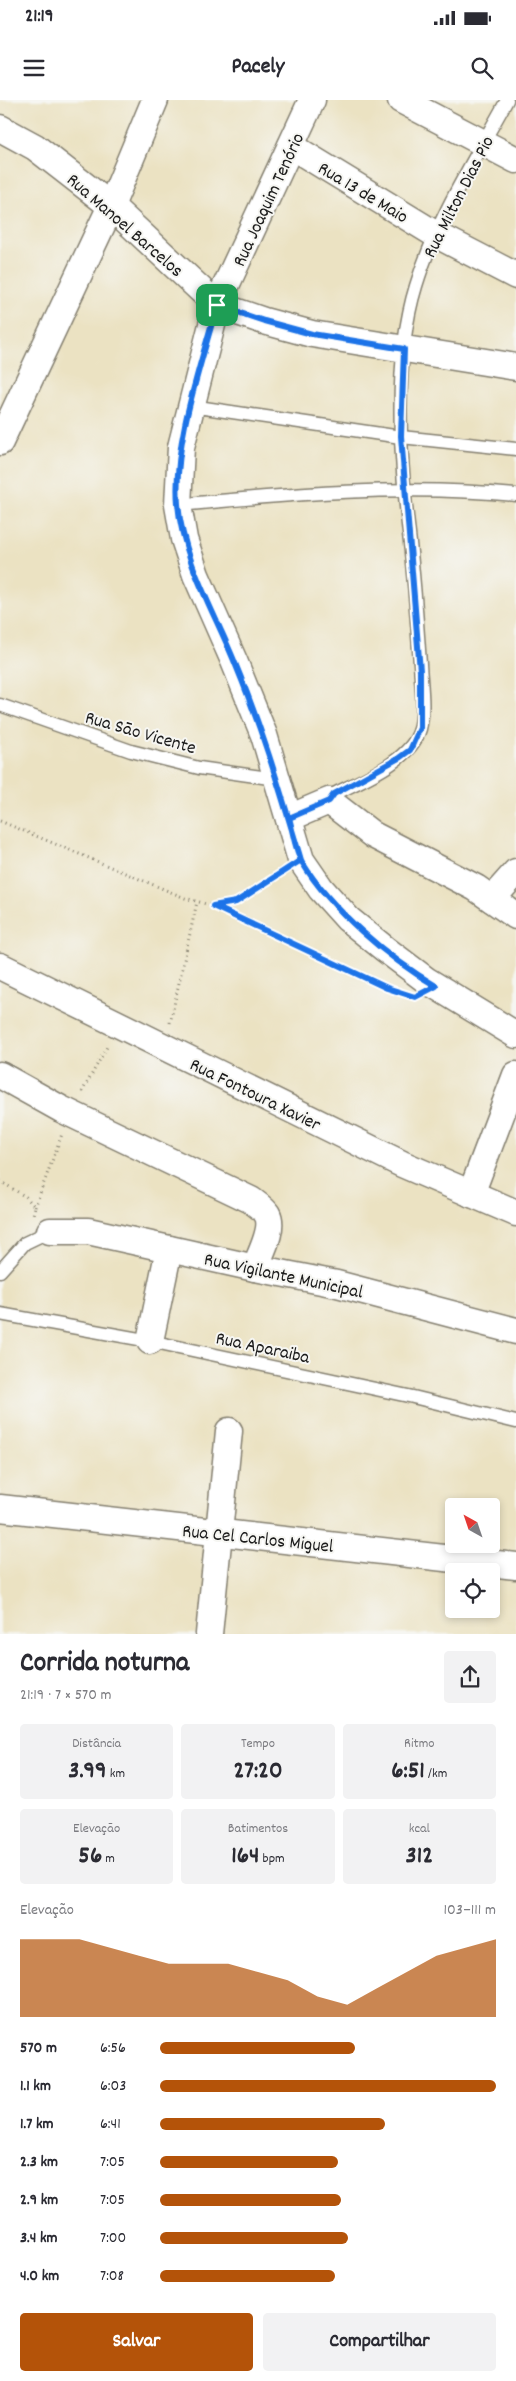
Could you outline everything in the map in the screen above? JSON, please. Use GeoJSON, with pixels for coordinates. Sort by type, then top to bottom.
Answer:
{"type":"FeatureCollection","features":[{"type":"Feature","properties":{"kind":"street"},"geometry":{"type":"LineString","coordinates":[[0,438],[111,206],[155,100]]}},
{"type":"Feature","properties":{"kind":"street","name":"Rua Joaquim Tenório"},"geometry":{"type":"LineString","coordinates":[[312,100],[217,305],[180,447],[178,505],[184,539],[196,575],[264,734],[301,860],[321,889],[348,918],[385,949],[436,986],[516,1034]]}},
{"type":"Feature","properties":{"kind":"street"},"geometry":{"type":"LineString","coordinates":[[401,100],[516,160]]}},
{"type":"Feature","properties":{"kind":"street","name":"Rua Manoel Barcelos"},"geometry":{"type":"LineString","coordinates":[[0,128],[35,148],[111,206],[217,305],[264,321],[312,334],[516,367]]}},
{"type":"Feature","properties":{"kind":"street","name":"Rua 13 de Maio"},"geometry":{"type":"LineString","coordinates":[[291,146],[435,234],[516,276]]}},
{"type":"Feature","properties":{"kind":"street"},"geometry":{"type":"LineString","coordinates":[[329,801],[373,836],[476,888],[516,916]]}},
{"type":"Feature","properties":{"kind":"street","name":"Rua Milton Dias Pio"},"geometry":{"type":"LineString","coordinates":[[289,818],[329,801]]}},
{"type":"Feature","properties":{"kind":"street"},"geometry":{"type":"LineString","coordinates":[[492,899],[516,872]]}},
{"type":"Feature","properties":{"kind":"street","name":"Rua Fontoura Xavier"},"geometry":{"type":"LineString","coordinates":[[0,966],[402,1164],[516,1213]]}},
{"type":"Feature","properties":{"kind":"street"},"geometry":{"type":"LineString","coordinates":[[0,1075],[71,1113],[251,1200],[263,1209],[267,1214],[269,1228],[255,1268]]}},
{"type":"Feature","properties":{"kind":"street"},"geometry":{"type":"LineString","coordinates":[[471,1194],[516,1075]]}},
{"type":"Feature","properties":{"kind":"street","name":"Rua Vigilante Municipal"},"geometry":{"type":"LineString","coordinates":[[50,1231],[88,1231],[255,1268],[338,1284],[516,1331]]}},
{"type":"Feature","properties":{"kind":"street"},"geometry":{"type":"LineString","coordinates":[[150,1341],[169,1249]]}},
{"type":"Feature","properties":{"kind":"street"},"geometry":{"type":"LineString","coordinates":[[209,1634],[229,1431]]}},
{"type":"Feature","properties":{"kind":"street","name":"Rua Cel Carlos Miguel"},"geometry":{"type":"LineString","coordinates":[[0,1508],[516,1566]]}},
{"type":"Feature","properties":{"kind":"lane","name":"Rua Milton Dias Pio"},"geometry":{"type":"LineString","coordinates":[[329,801],[334,794],[410,750],[420,728],[420,671],[414,580],[404,492],[401,436],[404,349],[408,314],[415,287],[435,234],[507,100]]}},
{"type":"Feature","properties":{"kind":"lane"},"geometry":{"type":"LineString","coordinates":[[191,406],[401,436],[516,449]]}},
{"type":"Feature","properties":{"kind":"lane"},"geometry":{"type":"LineString","coordinates":[[178,505],[262,496],[404,492],[479,492],[516,495]]}},
{"type":"Feature","properties":{"kind":"lane","name":"Rua Sāo Vicente"},"geometry":{"type":"LineString","coordinates":[[0,705],[131,751],[200,768],[276,779]]}},
{"type":"Feature","properties":{"kind":"lane"},"geometry":{"type":"LineString","coordinates":[[0,1271],[25,1243],[50,1231]]}},
{"type":"Feature","properties":{"kind":"lane","name":"Rua Aparaiba"},"geometry":{"type":"LineString","coordinates":[[0,1314],[150,1341],[414,1397],[516,1422]]}},
{"type":"Feature","properties":{"kind":"path"},"geometry":{"type":"LineString","coordinates":[[0,821],[197,902],[213,906],[387,988],[415,997],[436,986]]}},
{"type":"Feature","properties":{"kind":"path"},"geometry":{"type":"LineString","coordinates":[[213,906],[236,902],[301,860]]}},
{"type":"Feature","properties":{"kind":"path"},"geometry":{"type":"LineString","coordinates":[[164,1048],[197,902]]}},
{"type":"Feature","properties":{"kind":"path"},"geometry":{"type":"LineString","coordinates":[[25,1243],[53,1153],[71,1113],[120,1025]]}},
{"type":"Feature","properties":{"kind":"path"},"geometry":{"type":"LineString","coordinates":[[0,1181],[26,1197],[35,1207]]}},
{"type":"Feature","properties":{"kind":"route"},"geometry":{"type":"LineString","coordinates":[[217,305],[180,447],[178,505],[184,539],[196,575],[264,734],[301,860],[236,902],[213,906],[387,988],[415,997],[436,986],[385,949],[348,918],[321,889],[301,860],[289,818],[329,801],[334,794],[399,758],[410,750],[420,728],[422,695],[414,580],[404,492],[401,436],[404,349],[312,334],[264,321],[217,305]]}}]}
